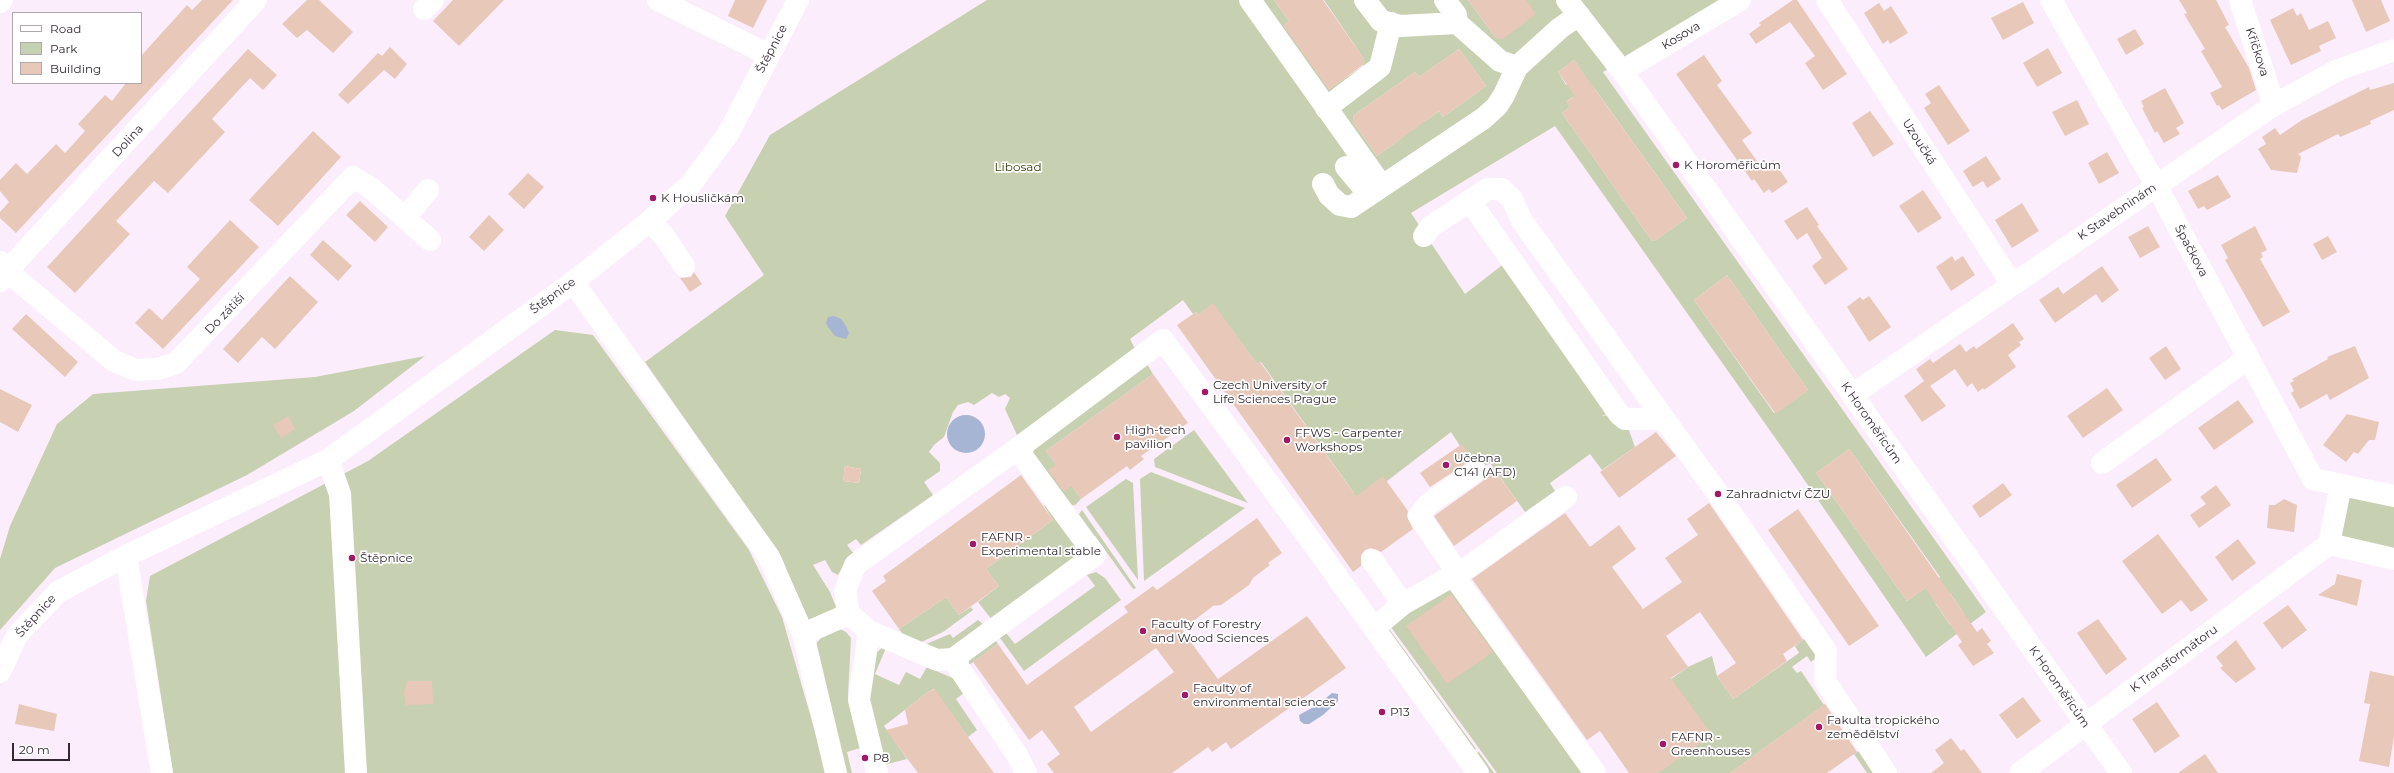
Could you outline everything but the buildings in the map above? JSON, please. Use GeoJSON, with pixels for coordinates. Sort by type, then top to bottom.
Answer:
{"type":"FeatureCollection","features":[{"type":"Feature","properties":{"kind":"street","name":"Dolina"},"geometry":{"type":"LineString","coordinates":[[2,271],[256,0]]}},
{"type":"Feature","properties":{"kind":"street"},"geometry":{"type":"LineString","coordinates":[[658,0],[769,55]]}},
{"type":"Feature","properties":{"kind":"street","name":"Štěpnice"},"geometry":{"type":"LineString","coordinates":[[0,672],[17,635],[39,609],[58,592],[126,556],[328,460],[573,282],[650,221],[692,184],[728,134],[798,0]]}},
{"type":"Feature","properties":{"kind":"street"},"geometry":{"type":"LineString","coordinates":[[1250,0],[1326,108],[1379,188]]}},
{"type":"Feature","properties":{"kind":"street"},"geometry":{"type":"LineString","coordinates":[[1365,0],[1381,21],[1391,24],[1400,26],[1457,23]]}},
{"type":"Feature","properties":{"kind":"street"},"geometry":{"type":"LineString","coordinates":[[1444,0],[1456,15],[1457,23],[1500,61],[1517,67]]}},
{"type":"Feature","properties":{"kind":"street","name":"Kosova"},"geometry":{"type":"LineString","coordinates":[[1622,71],[1740,0]]}},
{"type":"Feature","properties":{"kind":"street","name":"Uzoučká"},"geometry":{"type":"LineString","coordinates":[[1827,0],[2012,284]]}},
{"type":"Feature","properties":{"kind":"street","name":"Špačkova"},"geometry":{"type":"LineString","coordinates":[[2051,0],[2156,184],[2247,359],[2313,479],[2394,496]]}},
{"type":"Feature","properties":{"kind":"street","name":"Křičkova"},"geometry":{"type":"LineString","coordinates":[[2240,0],[2274,104]]}},
{"type":"Feature","properties":{"kind":"street","name":"K Horoměřicům"},"geometry":{"type":"LineString","coordinates":[[1323,184],[1329,195],[1340,205],[1351,207],[1484,118],[1497,106],[1504,95],[1517,67],[1554,33],[1573,8],[1622,71],[2121,773]]}},
{"type":"Feature","properties":{"kind":"street"},"geometry":{"type":"LineString","coordinates":[[1326,108],[1380,67],[1391,24]]}},
{"type":"Feature","properties":{"kind":"street","name":"K Stavebninám"},"geometry":{"type":"LineString","coordinates":[[1852,395],[2274,104],[2338,70],[2394,50]]}},
{"type":"Feature","properties":{"kind":"street"},"geometry":{"type":"LineString","coordinates":[[1346,167],[1362,186],[1379,188]]}},
{"type":"Feature","properties":{"kind":"street","name":"Do zátiší"},"geometry":{"type":"LineString","coordinates":[[2,271],[114,361],[136,370],[158,369],[176,364],[353,177],[372,189],[430,240]]}},
{"type":"Feature","properties":{"kind":"street"},"geometry":{"type":"LineString","coordinates":[[1424,236],[1430,227],[1488,189],[1501,189],[1512,199],[1522,221],[1664,419],[1826,651],[1825,682],[1886,773]]}},
{"type":"Feature","properties":{"kind":"street"},"geometry":{"type":"LineString","coordinates":[[405,218],[428,190]]}},
{"type":"Feature","properties":{"kind":"street"},"geometry":{"type":"LineString","coordinates":[[1470,201],[1619,414],[1625,419],[1664,419]]}},
{"type":"Feature","properties":{"kind":"street"},"geometry":{"type":"LineString","coordinates":[[650,221],[664,236],[684,266]]}},
{"type":"Feature","properties":{"kind":"street"},"geometry":{"type":"LineString","coordinates":[[573,282],[769,557],[803,634],[836,773]]}},
{"type":"Feature","properties":{"kind":"street"},"geometry":{"type":"LineString","coordinates":[[1017,448],[1095,555],[953,659],[937,660],[868,631],[849,614],[845,591],[854,565],[1017,448],[1163,340],[1374,628],[1471,770]]}},
{"type":"Feature","properties":{"kind":"street"},"geometry":{"type":"LineString","coordinates":[[2102,463],[2247,359]]}},
{"type":"Feature","properties":{"kind":"street"},"geometry":{"type":"LineString","coordinates":[[328,460],[340,494],[356,773]]}},
{"type":"Feature","properties":{"kind":"street"},"geometry":{"type":"LineString","coordinates":[[1476,471],[1428,504],[1419,516],[1453,566],[1453,575],[1595,773]]}},
{"type":"Feature","properties":{"kind":"street"},"geometry":{"type":"LineString","coordinates":[[2341,485],[2329,544],[2394,559]]}},
{"type":"Feature","properties":{"kind":"street"},"geometry":{"type":"LineString","coordinates":[[1374,628],[1403,604],[1470,566],[1566,497]]}},
{"type":"Feature","properties":{"kind":"street","name":"K Transformátoru"},"geometry":{"type":"LineString","coordinates":[[2020,773],[2329,544]]}},
{"type":"Feature","properties":{"kind":"street"},"geometry":{"type":"LineString","coordinates":[[126,556],[162,773]]}},
{"type":"Feature","properties":{"kind":"street"},"geometry":{"type":"LineString","coordinates":[[1372,560],[1403,604]]}},
{"type":"Feature","properties":{"kind":"street"},"geometry":{"type":"LineString","coordinates":[[803,634],[849,614]]}},
{"type":"Feature","properties":{"kind":"street"},"geometry":{"type":"LineString","coordinates":[[868,631],[860,700],[877,773]]}},
{"type":"Feature","properties":{"kind":"street"},"geometry":{"type":"LineString","coordinates":[[953,659],[1017,755],[1026,773]]}},
{"type":"Feature","properties":{"kind":"green space","name":"Libosad"},"geometry":{"type":"Polygon","coordinates":[[[987,0],[1274,0],[1289,21],[1284,25],[1329,89],[1363,66],[1364,59],[1324,0],[1468,0],[1496,38],[1526,0],[1722,0],[1603,72],[1986,612],[1926,657],[1783,449],[1555,126],[1411,213],[1465,294],[1510,259],[1617,411],[1601,416],[1619,414],[1625,419],[1635,447],[1602,470],[1590,454],[1550,483],[1555,491],[1525,512],[1490,463],[1476,471],[1451,432],[1357,504],[1351,496],[1354,493],[1261,362],[1257,364],[1213,304],[1198,315],[1196,312],[1193,314],[1183,300],[1130,339],[1135,349],[1017,435],[1005,409],[1010,398],[1005,394],[999,397],[992,393],[974,405],[968,402],[958,405],[953,412],[944,437],[934,445],[929,452],[940,463],[940,471],[924,482],[933,495],[861,545],[856,539],[847,545],[854,554],[847,559],[838,575],[832,572],[825,560],[813,565],[830,592],[836,607],[832,613],[815,621],[805,620],[782,558],[645,362],[764,275],[725,216],[770,135],[987,0]],[[1459,49],[1419,77],[1415,72],[1354,115],[1353,122],[1377,156],[1407,134],[1415,121],[1424,122],[1439,111],[1443,117],[1486,86],[1459,49]],[[1574,60],[1558,72],[1566,85],[1583,73],[1574,60]],[[1595,89],[1577,101],[1573,97],[1567,101],[1570,107],[1562,113],[1652,241],[1656,240],[1687,218],[1595,89]],[[1727,275],[1694,300],[1774,413],[1808,390],[1727,275]],[[1849,449],[1816,473],[1907,601],[1940,577],[1849,449]],[[845,466],[843,481],[859,483],[861,469],[845,466]],[[1950,593],[1935,603],[1950,625],[1965,615],[1950,593]]]}},
{"type":"Feature","properties":{"kind":"green space"},"geometry":{"type":"Polygon","coordinates":[[[555,330],[593,335],[749,550],[782,617],[827,773],[173,773],[146,601],[150,576],[368,461],[555,330]]]}},
{"type":"Feature","properties":{"kind":"green space"},"geometry":{"type":"Polygon","coordinates":[[[425,356],[354,411],[247,475],[55,568],[0,630],[0,559],[10,526],[57,424],[93,394],[315,377],[425,356]]]}},
{"type":"Feature","properties":{"kind":"green space"},"geometry":{"type":"Polygon","coordinates":[[[1144,359],[1153,374],[1046,451],[1081,499],[1075,505],[1068,506],[1033,454],[1035,443],[1144,359]]]}},
{"type":"Feature","properties":{"kind":"green space"},"geometry":{"type":"Polygon","coordinates":[[[1194,430],[1248,503],[1155,467],[1154,459],[1194,430]]]}},
{"type":"Feature","properties":{"kind":"green space"},"geometry":{"type":"Polygon","coordinates":[[[1151,472],[1245,508],[1144,581],[1140,479],[1151,472]]]}},
{"type":"Feature","properties":{"kind":"green space"},"geometry":{"type":"Polygon","coordinates":[[[1126,479],[1133,483],[1138,580],[1086,507],[1126,479]]]}},
{"type":"Feature","properties":{"kind":"green space"},"geometry":{"type":"Polygon","coordinates":[[[2350,493],[2394,503],[2394,553],[2339,541],[2350,493]]]}},
{"type":"Feature","properties":{"kind":"green space"},"geometry":{"type":"Polygon","coordinates":[[[1050,501],[1077,538],[1080,554],[992,620],[978,602],[999,586],[986,569],[1053,520],[1044,506],[1050,501]]]}},
{"type":"Feature","properties":{"kind":"green space"},"geometry":{"type":"Polygon","coordinates":[[[1082,510],[1136,588],[1133,589],[1095,536],[1091,539],[1076,518],[1082,510]]]}},
{"type":"Feature","properties":{"kind":"green space"},"geometry":{"type":"Polygon","coordinates":[[[1096,572],[1105,578],[1121,600],[1024,671],[997,634],[1006,633],[1015,644],[1095,586],[1087,575],[1096,572]]]}},
{"type":"Feature","properties":{"kind":"green space"},"geometry":{"type":"Polygon","coordinates":[[[1453,575],[1595,773],[1497,773],[1385,619],[1453,575]]]}},
{"type":"Feature","properties":{"kind":"green space"},"geometry":{"type":"Polygon","coordinates":[[[946,597],[959,615],[971,607],[973,610],[943,632],[915,645],[907,640],[899,629],[946,597]]]}},
{"type":"Feature","properties":{"kind":"green space"},"geometry":{"type":"Polygon","coordinates":[[[978,620],[983,624],[949,653],[919,647],[950,634],[953,638],[978,620]]]}},
{"type":"Feature","properties":{"kind":"green space"},"geometry":{"type":"Polygon","coordinates":[[[1387,626],[1476,749],[1472,752],[1390,637],[1387,626]]]}},
{"type":"Feature","properties":{"kind":"green space"},"geometry":{"type":"Polygon","coordinates":[[[840,629],[846,632],[851,638],[848,695],[860,748],[847,752],[852,773],[841,773],[814,646],[821,638],[840,629]]]}},
{"type":"Feature","properties":{"kind":"green space"},"geometry":{"type":"Polygon","coordinates":[[[993,637],[998,644],[969,665],[969,659],[993,637]]]}},
{"type":"Feature","properties":{"kind":"green space"},"geometry":{"type":"Polygon","coordinates":[[[1804,639],[1817,657],[1811,662],[1807,656],[1792,667],[1797,673],[1801,671],[1824,705],[1730,773],[1659,773],[1650,694],[1688,667],[1712,656],[1717,676],[1733,699],[1799,653],[1795,646],[1804,639]]]}},
{"type":"Feature","properties":{"kind":"green space"},"geometry":{"type":"Polygon","coordinates":[[[882,648],[886,648],[875,674],[899,685],[906,672],[920,679],[927,667],[962,682],[964,693],[956,699],[977,730],[968,737],[934,689],[884,726],[907,759],[884,765],[869,696],[873,655],[882,648]]]}},
{"type":"Feature","properties":{"kind":"green space"},"geometry":{"type":"Polygon","coordinates":[[[1863,748],[1876,773],[1867,773],[1854,754],[1863,748]]]}},
{"type":"Feature","properties":{"kind":"green space"},"geometry":{"type":"Polygon","coordinates":[[[1479,752],[1494,773],[1487,773],[1474,755],[1479,752]]]}},
{"type":"Feature","properties":{"kind":"water"},"geometry":{"type":"Polygon","coordinates":[[[834,316],[841,319],[846,326],[849,333],[846,339],[835,336],[828,327],[826,323],[828,317],[834,316]]]}},
{"type":"Feature","properties":{"kind":"water"},"geometry":{"type":"Polygon","coordinates":[[[966,415],[976,418],[982,424],[985,434],[982,444],[976,450],[966,453],[956,450],[950,444],[947,434],[950,424],[956,418],[966,415]]]}},
{"type":"Feature","properties":{"kind":"water"},"geometry":{"type":"Polygon","coordinates":[[[1332,693],[1338,694],[1338,701],[1323,715],[1309,724],[1304,724],[1300,721],[1299,715],[1319,704],[1332,693]]]}},
{"type":"Feature","properties":{"kind":"place","name":"K Horoměřicům"},"geometry":{"type":"Point","coordinates":[1676,165]}},
{"type":"Feature","properties":{"kind":"place","name":"K Housličkám"},"geometry":{"type":"Point","coordinates":[653,198]}},
{"type":"Feature","properties":{"kind":"place","name":"Czech University of Life Sciences Prague"},"geometry":{"type":"Point","coordinates":[1205,392]}},
{"type":"Feature","properties":{"kind":"place","name":"High-tech pavilion"},"geometry":{"type":"Point","coordinates":[1117,437]}},
{"type":"Feature","properties":{"kind":"place","name":"FFWS - Carpenter Workshops"},"geometry":{"type":"Point","coordinates":[1287,440]}},
{"type":"Feature","properties":{"kind":"place","name":"Učebna C141 (AFD)"},"geometry":{"type":"Point","coordinates":[1446,465]}},
{"type":"Feature","properties":{"kind":"place","name":"Zahradnictví ČZU"},"geometry":{"type":"Point","coordinates":[1718,494]}},
{"type":"Feature","properties":{"kind":"place","name":"FAFNR - Experimental stable"},"geometry":{"type":"Point","coordinates":[973,544]}},
{"type":"Feature","properties":{"kind":"place","name":"Štěpnice"},"geometry":{"type":"Point","coordinates":[352,558]}},
{"type":"Feature","properties":{"kind":"place","name":"Faculty of Forestry and Wood Sciences"},"geometry":{"type":"Point","coordinates":[1143,631]}},
{"type":"Feature","properties":{"kind":"place","name":"Faculty of environmental sciences"},"geometry":{"type":"Point","coordinates":[1185,695]}},
{"type":"Feature","properties":{"kind":"place","name":"P13"},"geometry":{"type":"Point","coordinates":[1382,712]}},
{"type":"Feature","properties":{"kind":"place","name":"Fakulta tropického zemědělství"},"geometry":{"type":"Point","coordinates":[1819,727]}},
{"type":"Feature","properties":{"kind":"place","name":"FAFNR - Greenhouses"},"geometry":{"type":"Point","coordinates":[1663,744]}},
{"type":"Feature","properties":{"kind":"place","name":"P8"},"geometry":{"type":"Point","coordinates":[865,758]}}]}
